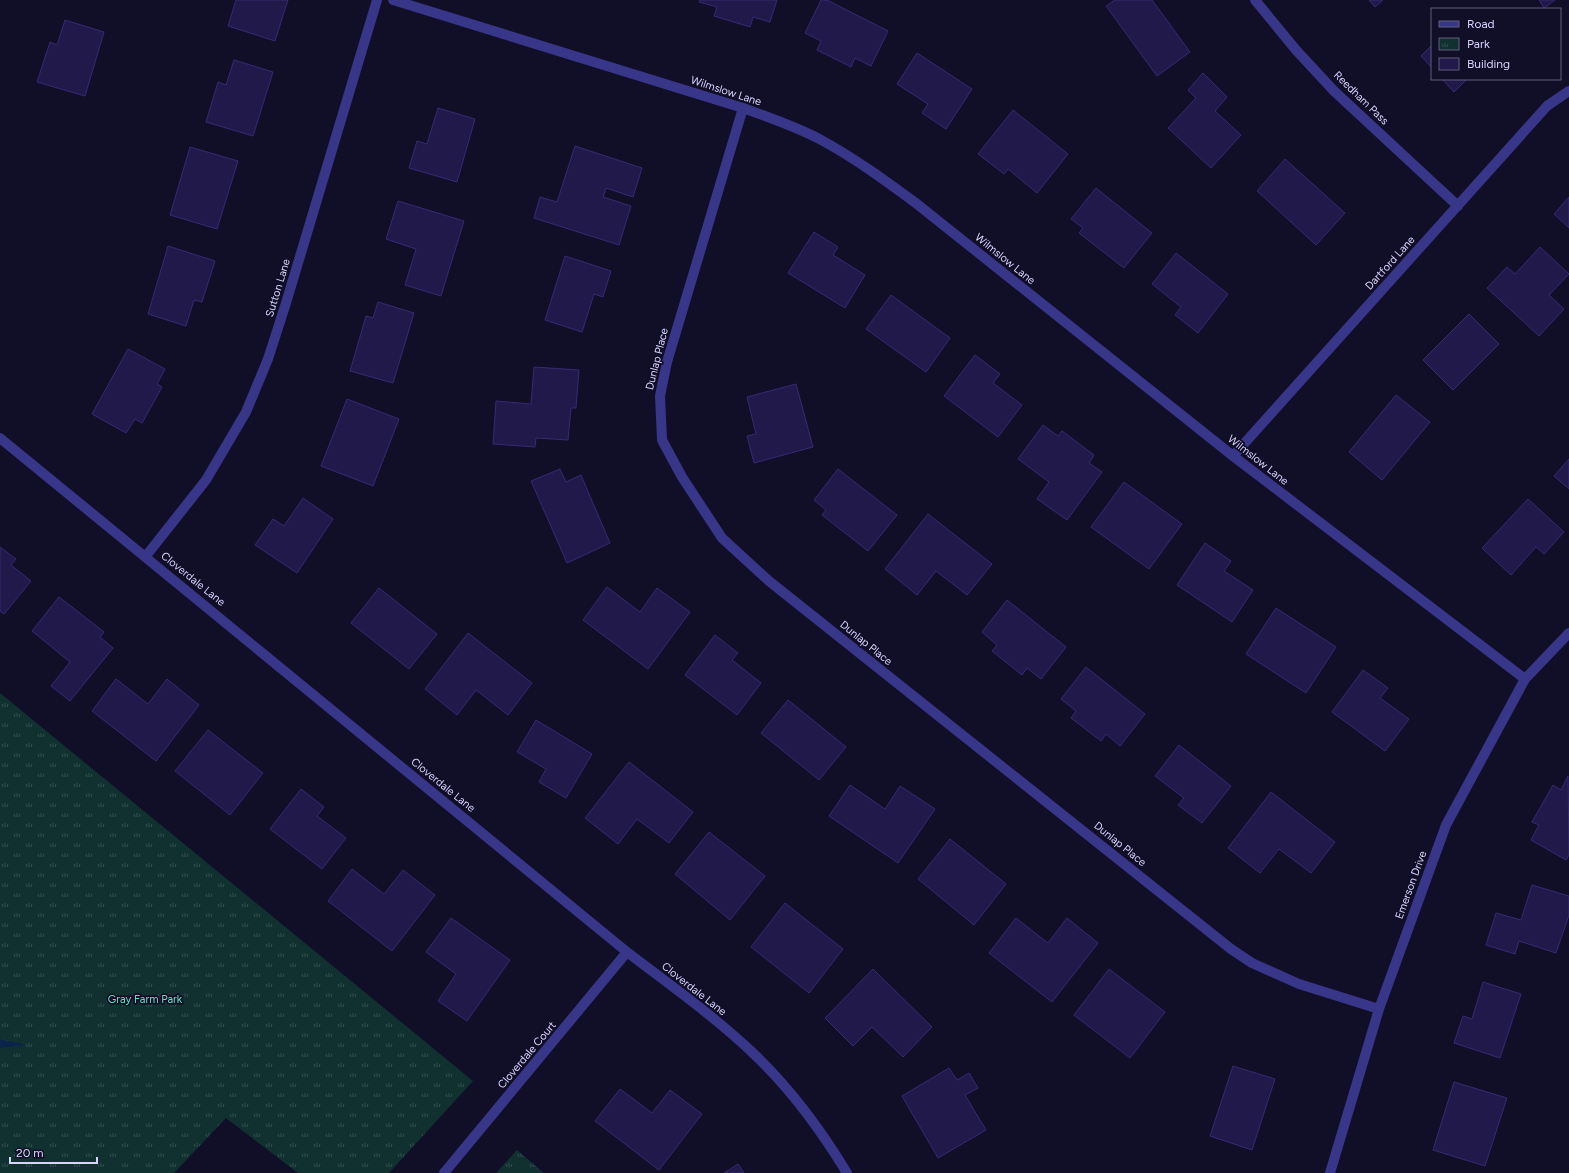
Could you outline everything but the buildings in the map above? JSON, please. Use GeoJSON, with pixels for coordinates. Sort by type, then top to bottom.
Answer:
{"type":"FeatureCollection","features":[{"type":"Feature","properties":{"kind":"street","name":"Sutton Lane"},"geometry":{"type":"LineString","coordinates":[[146,556],[206,480],[246,412],[268,359],[286,303],[377,0]]}},
{"type":"Feature","properties":{"kind":"street","name":"Wilmslow Lane"},"geometry":{"type":"LineString","coordinates":[[393,0],[743,108],[822,140],[869,169],[917,204],[1233,456],[1525,679]]}},
{"type":"Feature","properties":{"kind":"street","name":"Reedham Pass"},"geometry":{"type":"LineString","coordinates":[[1255,0],[1296,50],[1334,91],[1458,206]]}},
{"type":"Feature","properties":{"kind":"street","name":"Dartford Lane"},"geometry":{"type":"LineString","coordinates":[[1233,456],[1547,106],[1569,91]]}},
{"type":"Feature","properties":{"kind":"street","name":"Dunlap Place"},"geometry":{"type":"LineString","coordinates":[[743,108],[667,362],[660,396],[662,440],[682,478],[722,538],[769,581],[1231,949],[1252,963],[1293,982],[1379,1009]]}},
{"type":"Feature","properties":{"kind":"street","name":"Cloverdale Lane"},"geometry":{"type":"LineString","coordinates":[[0,438],[628,952],[724,1027],[754,1054],[791,1094],[835,1153],[847,1173]]}},
{"type":"Feature","properties":{"kind":"street","name":"Emerson Drive"},"geometry":{"type":"LineString","coordinates":[[1330,1173],[1379,1009],[1446,825],[1525,679],[1569,633]]}},
{"type":"Feature","properties":{"kind":"street","name":"Cloverdale Court"},"geometry":{"type":"LineString","coordinates":[[444,1173],[628,952]]}},
{"type":"Feature","properties":{"kind":"green space","name":"Gray Farm Park"},"geometry":{"type":"Polygon","coordinates":[[[0,693],[473,1081],[389,1173],[298,1173],[226,1118],[174,1173],[0,1173],[0,693]]]}},
{"type":"Feature","properties":{"kind":"green space"},"geometry":{"type":"Polygon","coordinates":[[[517,1150],[544,1173],[496,1173],[517,1150]]]}},
{"type":"Feature","properties":{"kind":"water"},"geometry":{"type":"Polygon","coordinates":[[[0,1039],[26,1045],[0,1048],[0,1039]]]}}]}
